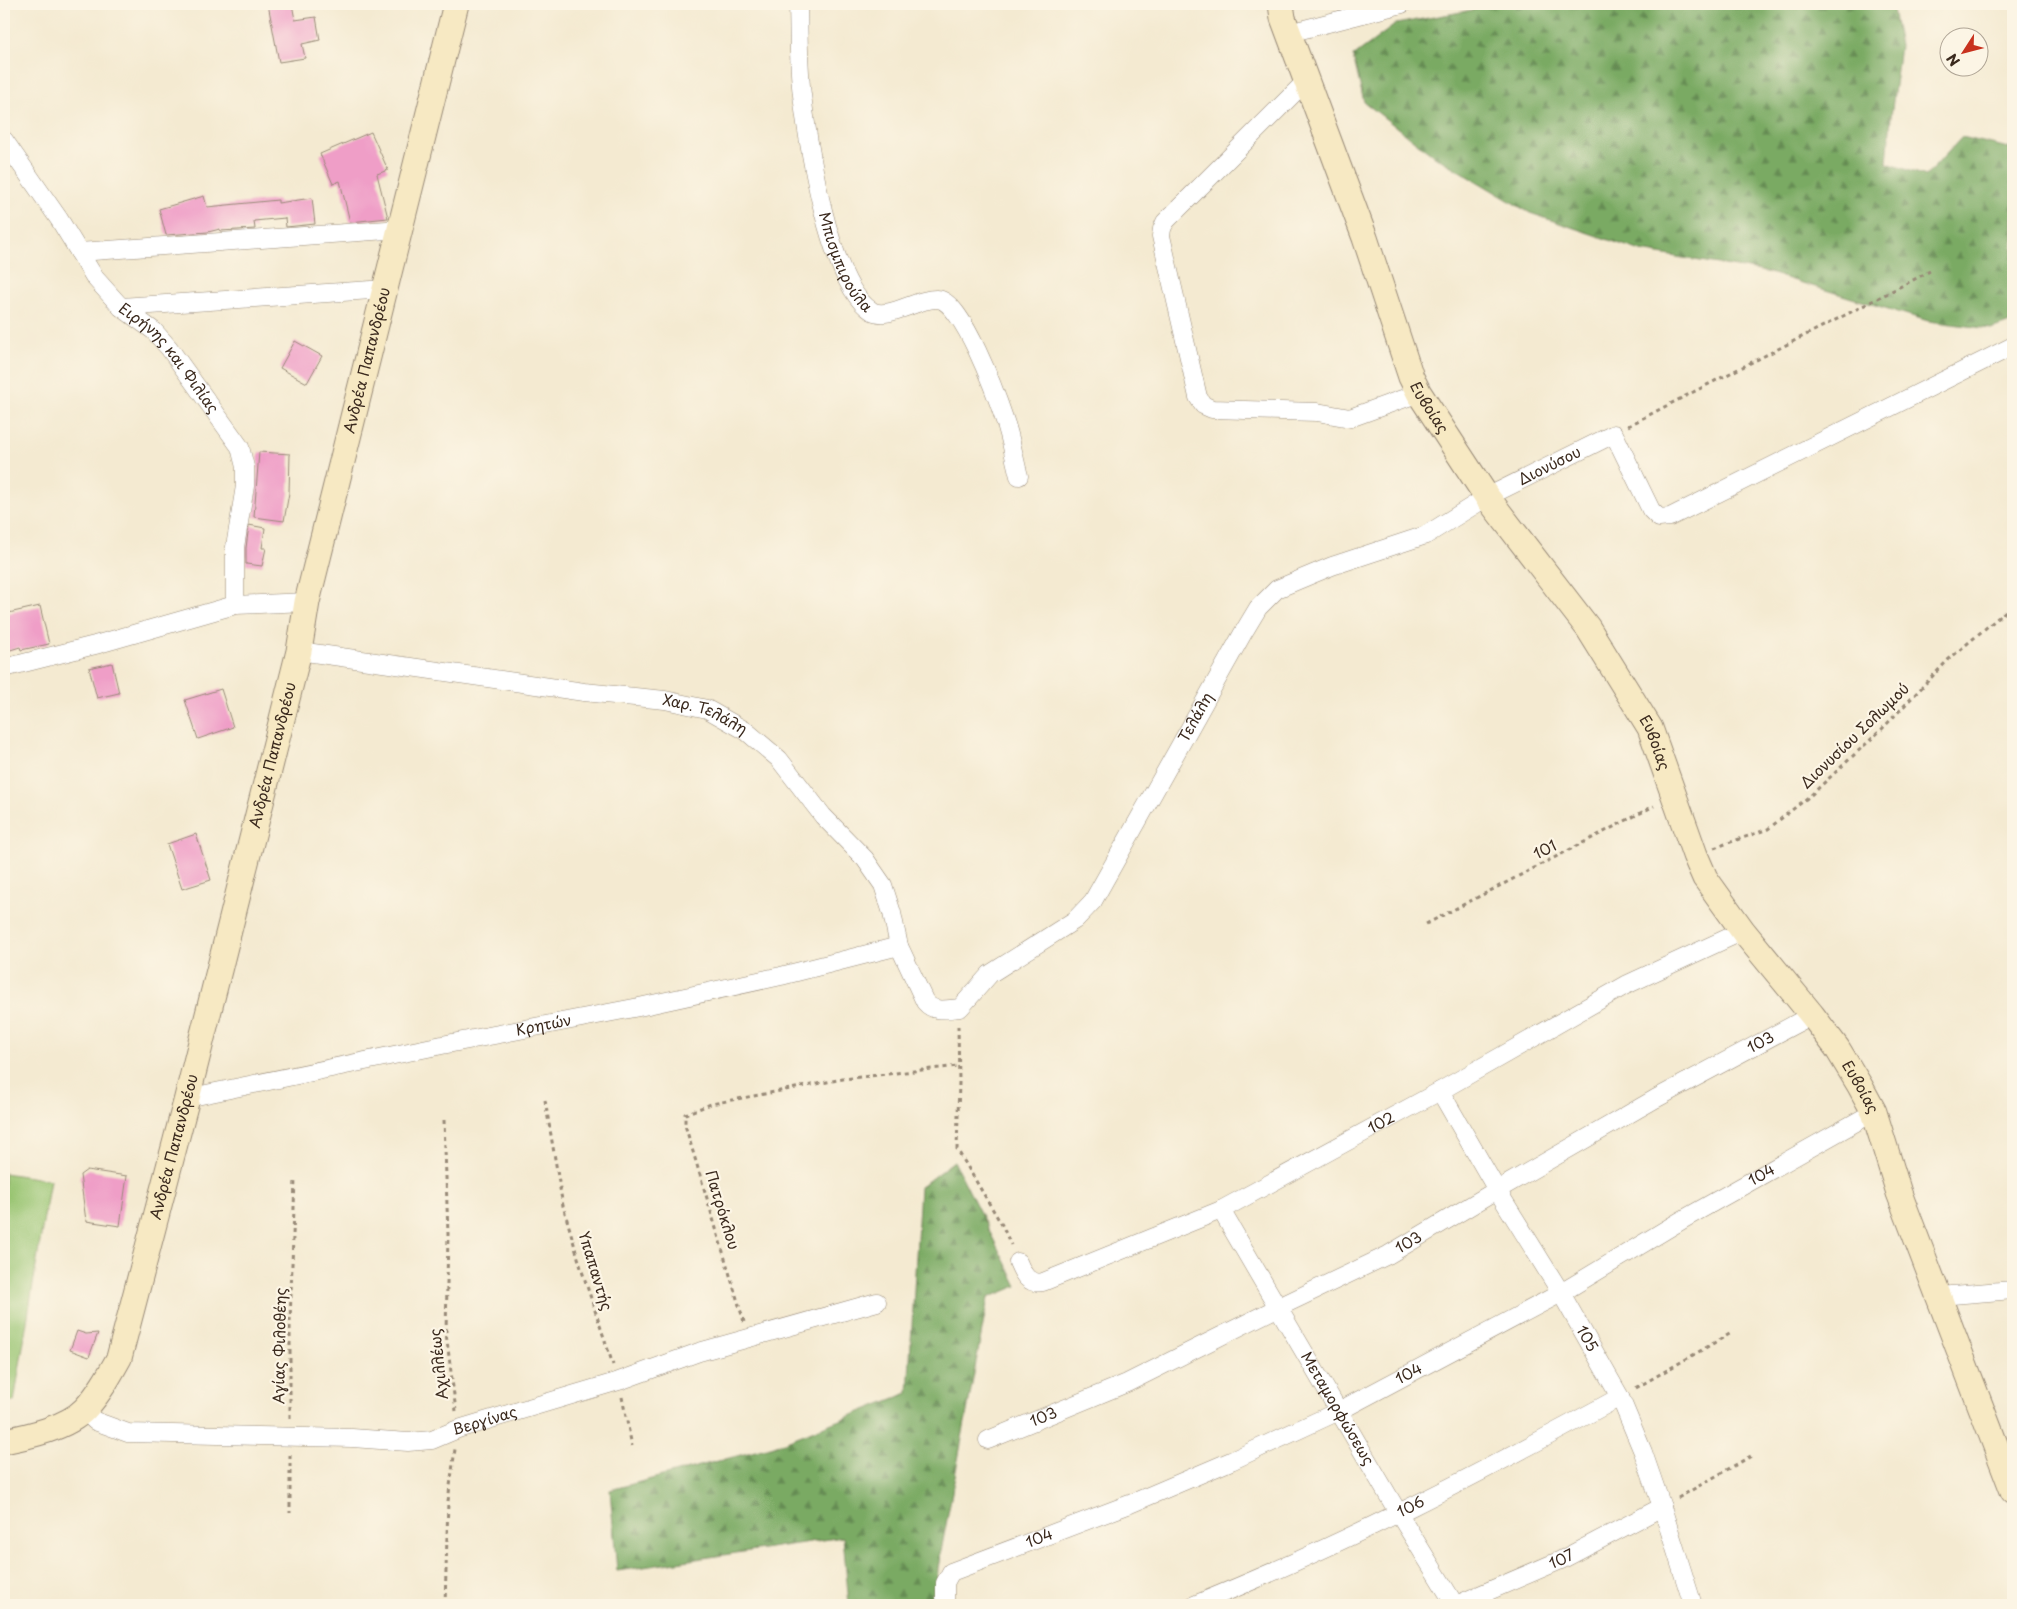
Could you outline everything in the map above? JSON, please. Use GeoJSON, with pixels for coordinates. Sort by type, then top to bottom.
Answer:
{"type":"FeatureCollection","features":[{"type":"Feature","properties":{"kind":"street","name":"Ανδρέα Παπανδρέου"},"geometry":{"type":"LineString","coordinates":[[4,1441],[39,1434],[62,1424],[84,1410],[103,1387],[119,1358],[187,1098],[298,651],[306,602],[456,4]]}},
{"type":"Feature","properties":{"kind":"street","name":"Μπισμπιρούλα"},"geometry":{"type":"LineString","coordinates":[[798,4],[802,93],[814,170],[828,229],[842,269],[862,302],[872,311],[884,314],[920,302],[937,299],[946,301],[959,314],[981,360],[1005,422],[1018,476]]}},
{"type":"Feature","properties":{"kind":"street","name":"Ευβοίας"},"geometry":{"type":"LineString","coordinates":[[1281,4],[1283,18],[1365,238],[1411,376],[1419,393],[1487,497],[1588,628],[1630,694],[1650,728],[1694,856],[1705,878],[1743,931],[1837,1048],[1860,1086],[1874,1112],[1899,1193],[2013,1491]]}},
{"type":"Feature","properties":{"kind":"street"},"geometry":{"type":"LineString","coordinates":[[1289,32],[1402,4]]}},
{"type":"Feature","properties":{"kind":"street"},"geometry":{"type":"LineString","coordinates":[[1306,80],[1165,222],[1162,229],[1161,236],[1198,397],[1203,405],[1212,409],[1317,412],[1350,418],[1419,393]]}},
{"type":"Feature","properties":{"kind":"street","name":"Ειρήνης και Φιλίας"},"geometry":{"type":"LineString","coordinates":[[4,140],[59,218],[95,278],[121,306],[154,332],[169,348],[240,447],[245,466],[246,486],[235,547],[235,605]]}},
{"type":"Feature","properties":{"kind":"street"},"geometry":{"type":"LineString","coordinates":[[79,252],[401,229]]}},
{"type":"Feature","properties":{"kind":"street"},"geometry":{"type":"LineString","coordinates":[[121,306],[386,289]]}},
{"type":"Feature","properties":{"kind":"street"},"geometry":{"type":"LineString","coordinates":[[1614,434],[1651,510],[1659,518],[1665,519],[2013,346]]}},
{"type":"Feature","properties":{"kind":"street","name":"Διονύσου"},"geometry":{"type":"LineString","coordinates":[[1487,497],[1614,434]]}},
{"type":"Feature","properties":{"kind":"street","name":"Τελάλη"},"geometry":{"type":"LineString","coordinates":[[960,1008],[990,974],[1075,920],[1093,901],[1243,633],[1267,598],[1278,589],[1332,566],[1426,535],[1487,497]]}},
{"type":"Feature","properties":{"kind":"street"},"geometry":{"type":"LineString","coordinates":[[4,668],[95,645],[235,605],[306,602]]}},
{"type":"Feature","properties":{"kind":"street","name":"Χαρ. Τελάλη"},"geometry":{"type":"LineString","coordinates":[[298,651],[584,692],[665,700],[707,709],[746,731],[779,759],[823,816],[865,859],[883,886],[892,913],[899,946],[928,1005],[936,1009],[960,1008]]}},
{"type":"Feature","properties":{"kind":"street","name":"102"},"geometry":{"type":"LineString","coordinates":[[1018,1262],[1028,1279],[1032,1282],[1043,1282],[1221,1210],[1440,1091],[1626,985],[1743,931]]}},
{"type":"Feature","properties":{"kind":"street","name":"Κρητών"},"geometry":{"type":"LineString","coordinates":[[187,1098],[433,1046],[640,1007],[780,976],[899,946]]}},
{"type":"Feature","properties":{"kind":"street","name":"103"},"geometry":{"type":"LineString","coordinates":[[988,1440],[1127,1383],[1388,1255],[1655,1099],[1812,1015]]}},
{"type":"Feature","properties":{"kind":"street","name":"105"},"geometry":{"type":"LineString","coordinates":[[1440,1091],[1497,1190],[1561,1293],[1620,1397],[1643,1452],[1693,1605]]}},
{"type":"Feature","properties":{"kind":"street","name":"104"},"geometry":{"type":"LineString","coordinates":[[944,1605],[945,1583],[951,1572],[1130,1504],[1339,1412],[1561,1293],[1682,1220],[1874,1112]]}},
{"type":"Feature","properties":{"kind":"street","name":"Μεταμορφώσεως"},"geometry":{"type":"LineString","coordinates":[[1221,1210],[1398,1514],[1456,1605]]}},
{"type":"Feature","properties":{"kind":"street"},"geometry":{"type":"LineString","coordinates":[[1940,1296],[2013,1290]]}},
{"type":"Feature","properties":{"kind":"street","name":"Βεργίνας"},"geometry":{"type":"LineString","coordinates":[[84,1410],[95,1421],[128,1433],[352,1438],[408,1442],[432,1440],[458,1429],[619,1381],[699,1352],[877,1302]]}},
{"type":"Feature","properties":{"kind":"street","name":"106"},"geometry":{"type":"LineString","coordinates":[[1194,1605],[1221,1600],[1398,1514],[1506,1460],[1620,1397]]}},
{"type":"Feature","properties":{"kind":"street","name":"107"},"geometry":{"type":"LineString","coordinates":[[1456,1605],[1561,1560],[1662,1507]]}},
{"type":"Feature","properties":{"kind":"path"},"geometry":{"type":"LineString","coordinates":[[1614,434],[1709,383],[1825,327],[1930,271]]}},
{"type":"Feature","properties":{"kind":"path","name":"Διονυσίου Σολωμού"},"geometry":{"type":"LineString","coordinates":[[1694,856],[1768,829],[1811,795],[1882,729],[1948,660],[2013,604]]}},
{"type":"Feature","properties":{"kind":"path","name":"101"},"geometry":{"type":"LineString","coordinates":[[1426,924],[1673,796]]}},
{"type":"Feature","properties":{"kind":"path"},"geometry":{"type":"LineString","coordinates":[[960,1008],[957,1032],[956,1149],[1002,1225],[1018,1262]]}},
{"type":"Feature","properties":{"kind":"path","name":"Πατρόκλου"},"geometry":{"type":"LineString","coordinates":[[749,1338],[685,1125],[685,1114],[711,1104],[843,1079],[958,1066]]}},
{"type":"Feature","properties":{"kind":"path","name":"Υπαπαντής"},"geometry":{"type":"LineString","coordinates":[[545,1100],[563,1206],[581,1268],[619,1381],[632,1446]]}},
{"type":"Feature","properties":{"kind":"path","name":"Αχιλλέως"},"geometry":{"type":"LineString","coordinates":[[444,1120],[448,1234],[446,1333],[458,1429],[448,1501],[445,1605]]}},
{"type":"Feature","properties":{"kind":"path","name":"Αγίας Φιλοθέης"},"geometry":{"type":"LineString","coordinates":[[290,1513],[290,1322],[295,1179]]}},
{"type":"Feature","properties":{"kind":"path"},"geometry":{"type":"LineString","coordinates":[[1620,1397],[1733,1332]]}},
{"type":"Feature","properties":{"kind":"path"},"geometry":{"type":"LineString","coordinates":[[1662,1507],[1751,1456]]}},
{"type":"Feature","properties":{"kind":"green space"},"geometry":{"type":"Polygon","coordinates":[[[1480,4],[1892,4],[1900,46],[1887,163],[1926,176],[1962,137],[2013,149],[2013,321],[1991,329],[1928,321],[1766,272],[1641,251],[1530,213],[1431,154],[1364,102],[1353,56],[1396,24],[1477,9],[1480,4]]]}},
{"type":"Feature","properties":{"kind":"green space"},"geometry":{"type":"Polygon","coordinates":[[[954,1161],[1017,1286],[988,1298],[938,1568],[936,1605],[849,1605],[843,1537],[617,1571],[610,1490],[774,1446],[908,1393],[920,1187],[954,1161]]]}},
{"type":"Feature","properties":{"kind":"green space"},"geometry":{"type":"Polygon","coordinates":[[[4,1173],[50,1180],[14,1402],[4,1400],[4,1173]]]}},
{"type":"Feature","properties":{"kind":"building"},"geometry":{"type":"Polygon","coordinates":[[[268,4],[292,4],[295,20],[316,17],[320,40],[302,44],[305,58],[279,62],[268,4]]]}},
{"type":"Feature","properties":{"kind":"building"},"geometry":{"type":"Polygon","coordinates":[[[371,132],[388,170],[377,174],[388,218],[350,222],[340,181],[333,184],[320,154],[371,132]]]}},
{"type":"Feature","properties":{"kind":"building"},"geometry":{"type":"Polygon","coordinates":[[[204,196],[207,207],[278,200],[278,203],[312,198],[315,224],[286,227],[285,218],[254,221],[255,229],[220,231],[220,229],[208,232],[166,235],[159,209],[204,196]]]}},
{"type":"Feature","properties":{"kind":"building"},"geometry":{"type":"Polygon","coordinates":[[[295,341],[322,356],[307,383],[280,368],[295,341]]]}},
{"type":"Feature","properties":{"kind":"building"},"geometry":{"type":"Polygon","coordinates":[[[259,452],[290,454],[289,493],[284,521],[254,517],[259,452]]]}},
{"type":"Feature","properties":{"kind":"building"},"geometry":{"type":"Polygon","coordinates":[[[249,525],[265,528],[262,548],[266,548],[262,566],[246,564],[249,525]]]}},
{"type":"Feature","properties":{"kind":"building"},"geometry":{"type":"Polygon","coordinates":[[[40,606],[49,644],[21,650],[20,647],[4,652],[4,614],[40,606]]]}},
{"type":"Feature","properties":{"kind":"building"},"geometry":{"type":"Polygon","coordinates":[[[112,663],[119,693],[97,698],[89,668],[112,663]]]}},
{"type":"Feature","properties":{"kind":"building"},"geometry":{"type":"Polygon","coordinates":[[[221,689],[233,727],[198,739],[185,700],[221,689]]]}},
{"type":"Feature","properties":{"kind":"building"},"geometry":{"type":"Polygon","coordinates":[[[196,834],[211,880],[182,889],[167,844],[196,834]]]}},
{"type":"Feature","properties":{"kind":"building"},"geometry":{"type":"Polygon","coordinates":[[[87,1170],[127,1176],[120,1226],[86,1221],[80,1175],[87,1170]]]}},
{"type":"Feature","properties":{"kind":"building"},"geometry":{"type":"Polygon","coordinates":[[[77,1331],[86,1334],[98,1333],[89,1357],[70,1350],[77,1331]]]}}]}
